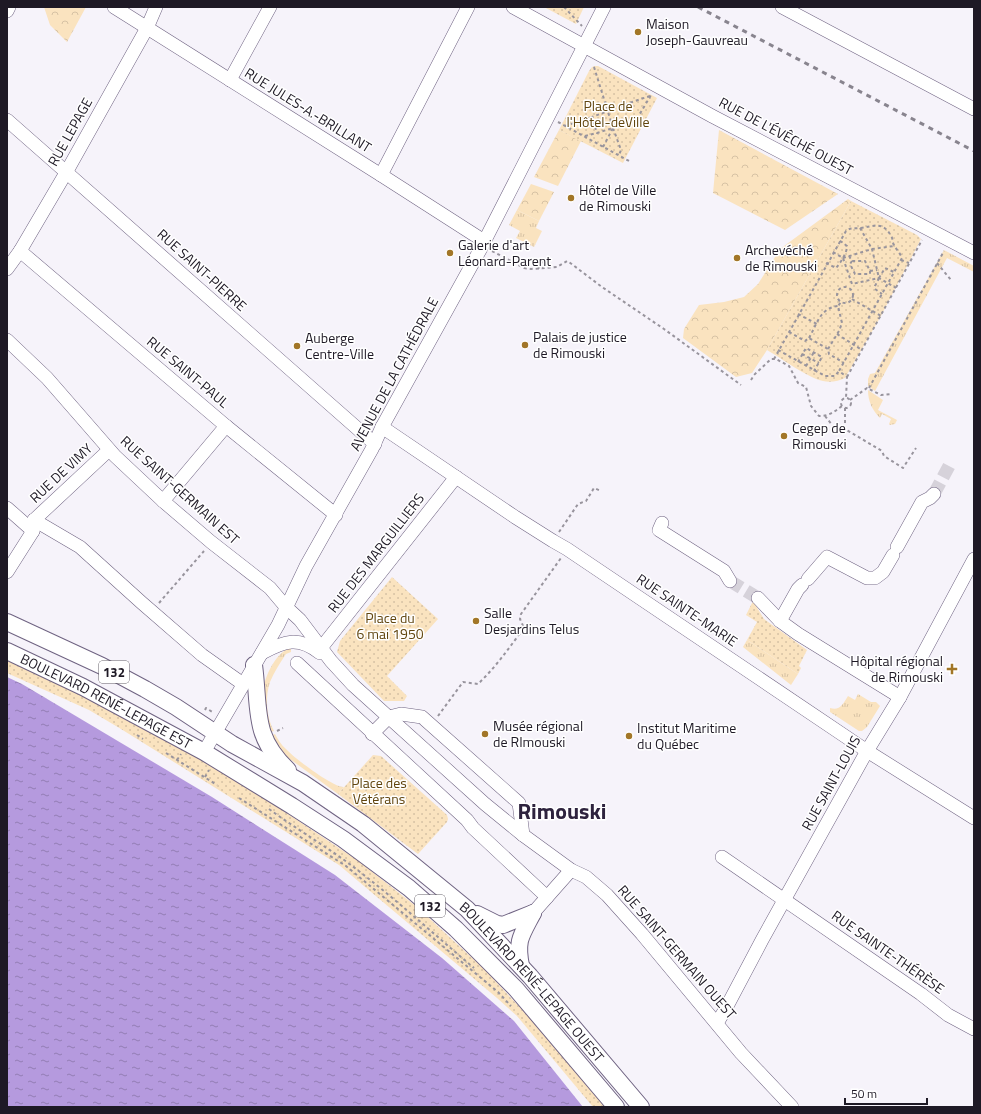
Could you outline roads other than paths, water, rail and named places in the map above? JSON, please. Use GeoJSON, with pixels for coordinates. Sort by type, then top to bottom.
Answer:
{"type":"FeatureCollection","features":[{"type":"Feature","properties":{"kind":"main road","name":"BOULEVARD RENÉ-LEPAGE EST"},"geometry":{"type":"LineString","coordinates":[[7,622],[102,666],[138,685],[176,707],[215,734]]}},
{"type":"Feature","properties":{"kind":"main road","name":"BOULEVARD RENÉ-LEPAGE EST"},"geometry":{"type":"LineString","coordinates":[[7,651],[82,687],[204,759]]}},
{"type":"Feature","properties":{"kind":"main road"},"geometry":{"type":"LineString","coordinates":[[258,659],[260,725],[265,740],[269,748],[280,762],[303,783]]}},
{"type":"Feature","properties":{"kind":"main road","name":"BOULEVARD RENÉ-LEPAGE OUEST"},"geometry":{"type":"LineString","coordinates":[[215,734],[303,783],[363,824],[467,909],[521,966],[641,1107]]}},
{"type":"Feature","properties":{"kind":"main road","name":"BOULEVARD RENÉ-LEPAGE OUEST"},"geometry":{"type":"LineString","coordinates":[[204,759],[292,806],[343,839],[409,888],[456,929],[516,989],[616,1107]]}},
{"type":"Feature","properties":{"kind":"main road"},"geometry":{"type":"LineString","coordinates":[[467,909],[503,926],[533,913]]}},
{"type":"Feature","properties":{"kind":"main road"},"geometry":{"type":"LineString","coordinates":[[521,966],[518,950],[520,939],[533,913]]}},
{"type":"Feature","properties":{"kind":"street"},"geometry":{"type":"LineString","coordinates":[[7,11],[9,7]]}},
{"type":"Feature","properties":{"kind":"street","name":"RUE JULES-A.-BRILLANT"},"geometry":{"type":"LineString","coordinates":[[114,7],[381,175],[483,243]]}},
{"type":"Feature","properties":{"kind":"street","name":"RUE LEPAGE"},"geometry":{"type":"LineString","coordinates":[[7,269],[20,251],[67,171],[147,28],[156,7]]}},
{"type":"Feature","properties":{"kind":"street"},"geometry":{"type":"LineString","coordinates":[[230,80],[270,7]]}},
{"type":"Feature","properties":{"kind":"street"},"geometry":{"type":"LineString","coordinates":[[381,175],[468,7]]}},
{"type":"Feature","properties":{"kind":"street","name":"RUE DE L'ÉVÊCHÉ OUEST"},"geometry":{"type":"LineString","coordinates":[[512,7],[712,116],[974,254]]}},
{"type":"Feature","properties":{"kind":"street","name":"AVENUE DE LA CATHÉDRALE"},"geometry":{"type":"LineString","coordinates":[[204,759],[215,734],[258,659],[306,566],[375,444],[382,427],[483,243],[604,7]]}},
{"type":"Feature","properties":{"kind":"street"},"geometry":{"type":"LineString","coordinates":[[782,7],[974,108]]}},
{"type":"Feature","properties":{"kind":"street","name":"RUE SAINT-PIERRE"},"geometry":{"type":"LineString","coordinates":[[7,120],[67,171],[375,444]]}},
{"type":"Feature","properties":{"kind":"street","name":"RUE SAINT-PAUL"},"geometry":{"type":"LineString","coordinates":[[20,251],[226,426],[336,515]]}},
{"type":"Feature","properties":{"kind":"street","name":"RUE SAINT-GERMAIN EST"},"geometry":{"type":"LineString","coordinates":[[7,340],[48,378],[110,450],[163,501],[211,542],[270,588],[286,607]]}},
{"type":"Feature","properties":{"kind":"street"},"geometry":{"type":"LineString","coordinates":[[163,501],[226,426]]}},
{"type":"Feature","properties":{"kind":"street","name":"RUE SAINTE-MARIE"},"geometry":{"type":"LineString","coordinates":[[382,427],[867,750],[974,818]]}},
{"type":"Feature","properties":{"kind":"street","name":"RUE DE VIMY"},"geometry":{"type":"LineString","coordinates":[[7,572],[34,525],[110,450]]}},
{"type":"Feature","properties":{"kind":"street","name":"RUE DES MARGUILLIERS"},"geometry":{"type":"LineString","coordinates":[[321,648],[456,477]]}},
{"type":"Feature","properties":{"kind":"street"},"geometry":{"type":"LineString","coordinates":[[780,621],[798,589],[827,557],[867,578],[875,578],[883,572],[922,502],[934,494]]}},
{"type":"Feature","properties":{"kind":"street"},"geometry":{"type":"LineString","coordinates":[[7,508],[34,525],[80,547],[202,655],[243,684]]}},
{"type":"Feature","properties":{"kind":"street"},"geometry":{"type":"LineString","coordinates":[[662,523],[659,530],[724,572],[730,581]]}},
{"type":"Feature","properties":{"kind":"street","name":"RUE SAINT-LOUIS"},"geometry":{"type":"LineString","coordinates":[[717,1023],[867,750],[969,579],[974,559]]}},
{"type":"Feature","properties":{"kind":"street"},"geometry":{"type":"LineString","coordinates":[[758,598],[780,621],[798,634],[900,697]]}},
{"type":"Feature","properties":{"kind":"street","name":"RUE SAINT-GERMAIN OUEST"},"geometry":{"type":"LineString","coordinates":[[286,607],[300,620],[331,661],[353,685],[485,804],[523,835],[571,870],[586,877],[607,895],[642,934],[741,1053],[792,1107]]}},
{"type":"Feature","properties":{"kind":"street"},"geometry":{"type":"LineString","coordinates":[[258,659],[286,642],[299,642],[315,649],[331,661]]}},
{"type":"Feature","properties":{"kind":"street"},"geometry":{"type":"LineString","coordinates":[[297,663],[372,734],[468,820],[473,828],[547,897]]}},
{"type":"Feature","properties":{"kind":"street"},"geometry":{"type":"LineString","coordinates":[[372,734],[389,717],[401,714],[422,717],[519,803],[523,835]]}},
{"type":"Feature","properties":{"kind":"street","name":"RUE SAINTE-THÉRÈSE"},"geometry":{"type":"LineString","coordinates":[[722,857],[921,994],[948,1015],[974,1029]]}},
{"type":"Feature","properties":{"kind":"street"},"geometry":{"type":"LineString","coordinates":[[533,913],[571,870]]}},
{"type":"Feature","properties":{"kind":"water"},"geometry":{"type":"Polygon","coordinates":[[[7,677],[22,684],[212,797],[335,875],[442,958],[514,1021],[583,1107],[7,1107],[7,677]]]}},
{"type":"Feature","properties":{"kind":"tunnel"},"geometry":{"type":"LineString","coordinates":[[934,494],[949,466]]}},
{"type":"Feature","properties":{"kind":"tunnel"},"geometry":{"type":"LineString","coordinates":[[730,581],[758,598]]}},
{"type":"Feature","properties":{"kind":"railway"},"geometry":{"type":"LineString","coordinates":[[698,7],[974,151]]}},
{"type":"Feature","properties":{"kind":"place","name":"Maison Joseph-Gauvreau"},"geometry":{"type":"Point","coordinates":[638,32]}},
{"type":"Feature","properties":{"kind":"place","name":"Hôtel de Ville de Rimouski"},"geometry":{"type":"Point","coordinates":[571,198]}},
{"type":"Feature","properties":{"kind":"place","name":"Galerie d'art Léonard-Parent"},"geometry":{"type":"Point","coordinates":[450,253]}},
{"type":"Feature","properties":{"kind":"place","name":"Archevéché de Rimouski"},"geometry":{"type":"Point","coordinates":[737,258]}},
{"type":"Feature","properties":{"kind":"place","name":"Palais de justice de Rimouski"},"geometry":{"type":"Point","coordinates":[525,345]}},
{"type":"Feature","properties":{"kind":"place","name":"Auberge Centre-Ville"},"geometry":{"type":"Point","coordinates":[297,346]}},
{"type":"Feature","properties":{"kind":"place","name":"Cegep de Rimouski"},"geometry":{"type":"Point","coordinates":[784,436]}},
{"type":"Feature","properties":{"kind":"place","name":"Salle Desjardins Telus"},"geometry":{"type":"Point","coordinates":[476,621]}},
{"type":"Feature","properties":{"kind":"place","name":"Hôpital régional de Rimouski"},"geometry":{"type":"Point","coordinates":[952,669]}},
{"type":"Feature","properties":{"kind":"place","name":"Musée régional de RImouski"},"geometry":{"type":"Point","coordinates":[485,734]}},
{"type":"Feature","properties":{"kind":"place","name":"Institut Maritime du Québec"},"geometry":{"type":"Point","coordinates":[629,736]}},
{"type":"Feature","properties":{"kind":"district","name":"Rimouski"},"geometry":{"type":"Point","coordinates":[562,811]}},
{"type":"Feature","properties":{"kind":"park label","name":"Place de l'Hôtel-deVille"},"geometry":{"type":"Point","coordinates":[608,114]}},
{"type":"Feature","properties":{"kind":"park label","name":"Place du 6 mai 1950"},"geometry":{"type":"Point","coordinates":[390,626]}},
{"type":"Feature","properties":{"kind":"park label","name":"Place des Vétérans"},"geometry":{"type":"Point","coordinates":[379,792]}}]}
